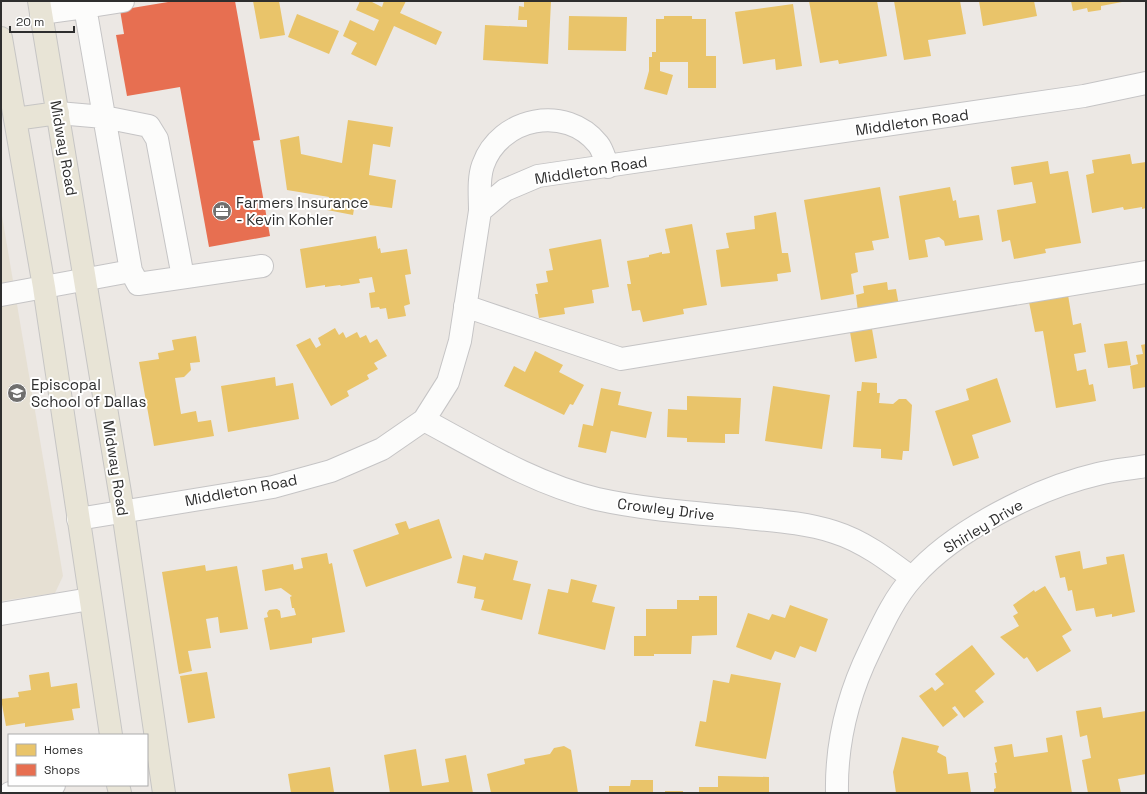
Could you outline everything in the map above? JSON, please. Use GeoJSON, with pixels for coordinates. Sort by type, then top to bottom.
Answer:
{"type":"FeatureCollection","features":[{"type":"Feature","properties":{"kind":"main road","name":"Midway Road"},"geometry":{"type":"LineString","coordinates":[[40,7],[124,512],[154,768],[164,793]]}},
{"type":"Feature","properties":{"kind":"main road"},"geometry":{"type":"LineString","coordinates":[[1,38],[44,287],[111,734]]}},
{"type":"Feature","properties":{"kind":"main road"},"geometry":{"type":"LineString","coordinates":[[15,119],[58,113]]}},
{"type":"Feature","properties":{"kind":"street"},"geometry":{"type":"LineString","coordinates":[[40,7],[85,7],[123,1]]}},
{"type":"Feature","properties":{"kind":"street"},"geometry":{"type":"LineString","coordinates":[[85,7],[131,271],[138,284],[262,266]]}},
{"type":"Feature","properties":{"kind":"street","name":"Middleton Road"},"geometry":{"type":"LineString","coordinates":[[78,519],[273,487],[331,470],[382,449],[424,420],[448,382],[460,342],[480,211],[505,190],[538,176],[608,167],[1084,96],[1146,83]]}},
{"type":"Feature","properties":{"kind":"street"},"geometry":{"type":"LineString","coordinates":[[58,113],[104,117],[149,126],[157,139],[183,277]]}},
{"type":"Feature","properties":{"kind":"street"},"geometry":{"type":"LineString","coordinates":[[480,211],[480,182],[482,166],[489,151],[499,139],[512,129],[527,122],[554,120],[574,126],[588,134],[599,146],[608,167]]}},
{"type":"Feature","properties":{"kind":"street"},"geometry":{"type":"LineString","coordinates":[[1,295],[131,271]]}},
{"type":"Feature","properties":{"kind":"street"},"geometry":{"type":"LineString","coordinates":[[466,306],[621,359],[1146,272]]}},
{"type":"Feature","properties":{"kind":"street","name":"Crowley Drive"},"geometry":{"type":"LineString","coordinates":[[424,420],[499,461],[548,483],[596,498],[646,508],[800,524],[835,532],[875,550],[912,578]]}},
{"type":"Feature","properties":{"kind":"street","name":"Shirley Drive"},"geometry":{"type":"LineString","coordinates":[[837,793],[836,771],[842,727],[855,679],[885,619],[912,578],[945,547],[993,516],[1044,491],[1098,474],[1146,466]]}},
{"type":"Feature","properties":{"kind":"street"},"geometry":{"type":"LineString","coordinates":[[1,614],[90,599]]}},
{"type":"Feature","properties":{"kind":"street"},"geometry":{"type":"LineString","coordinates":[[10,793],[48,786]]}},
{"type":"Feature","properties":{"kind":"shaded area","name":"Episcopal School of Dallas"},"geometry":{"type":"Polygon","coordinates":[[[1,210],[63,576],[55,593],[1,601],[1,210]]]}},
{"type":"Feature","properties":{"kind":"building: Homes"},"geometry":{"type":"Polygon","coordinates":[[[253,1],[279,1],[285,35],[260,39],[253,1]]]}},
{"type":"Feature","properties":{"kind":"building: Homes"},"geometry":{"type":"Polygon","coordinates":[[[360,1],[370,1],[382,7],[384,1],[406,1],[400,13],[442,32],[436,45],[394,26],[376,66],[351,54],[357,43],[343,36],[350,20],[374,31],[379,20],[356,10],[360,1]]]}},
{"type":"Feature","properties":{"kind":"building: Homes"},"geometry":{"type":"Polygon","coordinates":[[[524,1],[551,1],[548,64],[483,60],[485,25],[527,27],[527,20],[518,20],[519,6],[524,7],[524,1]]]}},
{"type":"Feature","properties":{"kind":"building: Homes"},"geometry":{"type":"Polygon","coordinates":[[[809,1],[877,1],[887,56],[839,64],[838,60],[820,63],[809,1]]]}},
{"type":"Feature","properties":{"kind":"building: Homes"},"geometry":{"type":"Polygon","coordinates":[[[894,1],[960,1],[966,34],[928,40],[931,56],[904,60],[894,1]]]}},
{"type":"Feature","properties":{"kind":"building: Homes"},"geometry":{"type":"Polygon","coordinates":[[[979,1],[1034,1],[1037,16],[983,26],[979,1]]]}},
{"type":"Feature","properties":{"kind":"building: Homes"},"geometry":{"type":"Polygon","coordinates":[[[1071,1],[1122,2],[1101,6],[1101,10],[1088,12],[1087,8],[1073,11],[1071,1]]]}},
{"type":"Feature","properties":{"kind":"building: Homes"},"geometry":{"type":"Polygon","coordinates":[[[793,4],[802,66],[776,70],[775,59],[743,64],[735,12],[793,4]]]}},
{"type":"Feature","properties":{"kind":"building: Homes"},"geometry":{"type":"Polygon","coordinates":[[[297,14],[339,31],[329,54],[288,37],[297,14]]]}},
{"type":"Feature","properties":{"kind":"building: Homes"},"geometry":{"type":"Polygon","coordinates":[[[569,16],[627,17],[626,51],[568,50],[569,16]]]}},
{"type":"Feature","properties":{"kind":"building: Homes"},"geometry":{"type":"Polygon","coordinates":[[[664,16],[692,16],[692,19],[706,19],[706,56],[716,56],[716,88],[688,88],[688,62],[660,62],[660,71],[673,75],[667,95],[644,89],[649,71],[649,57],[652,57],[652,52],[656,52],[656,19],[664,19],[664,16]]]}},
{"type":"Feature","properties":{"kind":"building: Homes"},"geometry":{"type":"Polygon","coordinates":[[[348,120],[393,127],[390,147],[373,144],[369,175],[396,180],[392,208],[355,203],[353,215],[327,210],[329,197],[287,190],[280,140],[299,136],[301,154],[342,163],[348,120]]]}},
{"type":"Feature","properties":{"kind":"building: Homes"},"geometry":{"type":"Polygon","coordinates":[[[1130,154],[1132,164],[1146,162],[1146,208],[1142,209],[1142,207],[1124,210],[1123,207],[1092,213],[1086,175],[1094,173],[1092,160],[1130,154]]]}},
{"type":"Feature","properties":{"kind":"building: Homes"},"geometry":{"type":"Polygon","coordinates":[[[1048,161],[1050,174],[1068,171],[1081,243],[1045,249],[1046,253],[1014,259],[1010,240],[1002,242],[997,210],[1036,203],[1032,182],[1014,185],[1011,167],[1048,161]]]}},
{"type":"Feature","properties":{"kind":"building: Homes"},"geometry":{"type":"Polygon","coordinates":[[[880,187],[889,238],[872,241],[874,250],[855,253],[858,272],[851,274],[854,294],[821,300],[804,200],[880,187]]]}},
{"type":"Feature","properties":{"kind":"building: Homes"},"geometry":{"type":"Polygon","coordinates":[[[950,187],[953,201],[956,200],[959,218],[979,215],[983,240],[945,246],[944,241],[939,237],[925,240],[928,257],[909,260],[899,196],[950,187]]]}},
{"type":"Feature","properties":{"kind":"building: Homes"},"geometry":{"type":"Polygon","coordinates":[[[776,212],[782,253],[788,253],[791,272],[777,274],[778,281],[721,287],[716,250],[729,248],[726,233],[755,229],[754,216],[776,212]]]}},
{"type":"Feature","properties":{"kind":"building: Homes"},"geometry":{"type":"Polygon","coordinates":[[[692,224],[707,305],[683,309],[684,314],[643,322],[640,310],[632,311],[627,284],[631,284],[627,261],[649,257],[649,255],[662,252],[662,254],[670,253],[665,229],[692,224]]]}},
{"type":"Feature","properties":{"kind":"building: Homes"},"geometry":{"type":"Polygon","coordinates":[[[376,236],[378,249],[380,248],[381,253],[407,249],[411,274],[405,275],[410,304],[404,306],[406,316],[388,319],[386,308],[371,308],[369,293],[375,292],[372,277],[359,279],[360,283],[325,287],[325,285],[306,288],[300,249],[376,236]]]}},
{"type":"Feature","properties":{"kind":"building: Homes"},"geometry":{"type":"Polygon","coordinates":[[[601,239],[609,287],[592,290],[594,303],[564,308],[565,314],[539,318],[535,294],[538,294],[536,284],[548,282],[546,271],[553,270],[549,249],[601,239]]]}},
{"type":"Feature","properties":{"kind":"building: Homes"},"geometry":{"type":"Polygon","coordinates":[[[887,282],[888,290],[896,289],[899,306],[858,312],[856,295],[864,293],[863,286],[887,282]]]}},
{"type":"Feature","properties":{"kind":"building: Homes"},"geometry":{"type":"Polygon","coordinates":[[[1068,295],[1073,325],[1081,323],[1086,352],[1074,354],[1077,371],[1086,369],[1089,385],[1093,384],[1096,401],[1056,408],[1043,331],[1035,332],[1029,302],[1068,295]]]}},
{"type":"Feature","properties":{"kind":"building: Homes"},"geometry":{"type":"Polygon","coordinates":[[[335,328],[339,335],[343,332],[346,338],[357,332],[360,338],[366,335],[370,343],[377,339],[387,356],[374,363],[378,369],[367,375],[369,379],[347,391],[349,396],[331,406],[296,345],[310,338],[316,348],[321,345],[318,338],[335,328]]]}},
{"type":"Feature","properties":{"kind":"building: Homes"},"geometry":{"type":"Polygon","coordinates":[[[872,329],[877,358],[855,362],[850,332],[872,329]]]}},
{"type":"Feature","properties":{"kind":"building: Homes"},"geometry":{"type":"Polygon","coordinates":[[[196,336],[200,362],[190,363],[191,370],[184,377],[175,378],[181,414],[196,411],[198,422],[211,420],[214,436],[154,446],[139,362],[159,359],[158,353],[174,350],[172,340],[196,336]]]}},
{"type":"Feature","properties":{"kind":"building: Homes"},"geometry":{"type":"Polygon","coordinates":[[[1127,341],[1131,365],[1108,368],[1104,344],[1127,341]]]}},
{"type":"Feature","properties":{"kind":"building: Homes"},"geometry":{"type":"Polygon","coordinates":[[[1146,344],[1146,387],[1133,389],[1130,366],[1138,364],[1136,355],[1143,354],[1141,345],[1146,344]]]}},
{"type":"Feature","properties":{"kind":"building: Homes"},"geometry":{"type":"Polygon","coordinates":[[[535,351],[563,365],[559,372],[584,385],[573,405],[570,404],[564,415],[504,386],[514,366],[525,372],[535,351]]]}},
{"type":"Feature","properties":{"kind":"building: Homes"},"geometry":{"type":"Polygon","coordinates":[[[275,377],[276,386],[293,383],[299,419],[228,432],[221,386],[275,377]]]}},
{"type":"Feature","properties":{"kind":"building: Homes"},"geometry":{"type":"Polygon","coordinates":[[[997,378],[1011,422],[972,435],[979,458],[953,466],[935,411],[969,400],[966,389],[997,378]]]}},
{"type":"Feature","properties":{"kind":"building: Homes"},"geometry":{"type":"Polygon","coordinates":[[[862,382],[877,383],[877,393],[880,393],[879,403],[893,404],[899,399],[906,399],[912,405],[909,451],[903,451],[902,460],[881,458],[881,449],[853,447],[857,391],[861,391],[862,382]]]}},
{"type":"Feature","properties":{"kind":"building: Homes"},"geometry":{"type":"Polygon","coordinates":[[[773,386],[830,395],[822,449],[765,441],[773,386]]]}},
{"type":"Feature","properties":{"kind":"building: Homes"},"geometry":{"type":"Polygon","coordinates":[[[601,388],[621,392],[618,405],[652,412],[646,438],[611,431],[606,453],[578,447],[583,424],[593,426],[601,388]]]}},
{"type":"Feature","properties":{"kind":"building: Homes"},"geometry":{"type":"Polygon","coordinates":[[[687,396],[741,398],[739,434],[725,434],[725,443],[687,442],[687,438],[667,437],[668,409],[687,410],[687,396]]]}},
{"type":"Feature","properties":{"kind":"building: Homes"},"geometry":{"type":"Polygon","coordinates":[[[439,519],[452,558],[366,587],[353,550],[399,534],[395,524],[406,521],[409,529],[439,519]]]}},
{"type":"Feature","properties":{"kind":"building: Homes"},"geometry":{"type":"Polygon","coordinates":[[[1080,551],[1083,569],[1107,564],[1106,557],[1124,554],[1135,612],[1112,617],[1112,614],[1096,617],[1094,608],[1076,611],[1072,590],[1068,591],[1065,577],[1060,578],[1055,556],[1080,551]]]}},
{"type":"Feature","properties":{"kind":"building: Homes"},"geometry":{"type":"Polygon","coordinates":[[[327,553],[329,564],[332,563],[345,632],[312,638],[312,643],[270,650],[264,618],[268,617],[267,613],[269,610],[277,609],[280,611],[281,618],[296,615],[294,608],[292,608],[290,597],[292,596],[281,588],[265,591],[262,570],[293,564],[294,570],[303,568],[301,558],[327,553]]]}},
{"type":"Feature","properties":{"kind":"building: Homes"},"geometry":{"type":"Polygon","coordinates":[[[485,553],[518,561],[513,580],[531,584],[522,620],[481,610],[484,600],[474,598],[476,587],[457,583],[463,555],[483,560],[485,553]]]}},
{"type":"Feature","properties":{"kind":"building: Homes"},"geometry":{"type":"Polygon","coordinates":[[[205,565],[206,571],[237,566],[248,629],[220,633],[218,617],[206,619],[211,648],[188,651],[192,671],[179,674],[162,572],[205,565]]]}},
{"type":"Feature","properties":{"kind":"building: Homes"},"geometry":{"type":"Polygon","coordinates":[[[571,579],[597,585],[592,602],[615,607],[605,650],[538,634],[548,589],[568,593],[571,579]]]}},
{"type":"Feature","properties":{"kind":"building: Homes"},"geometry":{"type":"Polygon","coordinates":[[[1045,586],[1072,630],[1062,636],[1071,651],[1037,672],[1027,657],[1024,659],[1000,637],[1019,626],[1013,616],[1018,613],[1013,605],[1034,590],[1035,592],[1045,586]]]}},
{"type":"Feature","properties":{"kind":"building: Homes"},"geometry":{"type":"Polygon","coordinates":[[[699,596],[717,596],[717,635],[692,636],[691,654],[654,654],[654,656],[634,656],[634,636],[646,636],[646,609],[677,609],[677,600],[699,600],[699,596]]]}},
{"type":"Feature","properties":{"kind":"building: Homes"},"geometry":{"type":"Polygon","coordinates":[[[790,605],[828,619],[816,652],[800,646],[795,658],[775,651],[771,660],[736,647],[748,613],[769,620],[772,614],[785,618],[790,605]]]}},
{"type":"Feature","properties":{"kind":"building: Homes"},"geometry":{"type":"Polygon","coordinates":[[[972,645],[995,674],[975,691],[984,702],[964,718],[955,706],[952,708],[958,715],[943,727],[919,696],[932,687],[935,691],[944,684],[935,674],[972,645]]]}},
{"type":"Feature","properties":{"kind":"building: Homes"},"geometry":{"type":"Polygon","coordinates":[[[49,672],[51,687],[77,683],[80,708],[72,709],[74,720],[25,727],[25,723],[6,726],[1,699],[19,697],[18,692],[31,690],[29,675],[49,672]]]}},
{"type":"Feature","properties":{"kind":"building: Homes"},"geometry":{"type":"Polygon","coordinates":[[[207,672],[215,718],[188,723],[180,676],[207,672]]]}},
{"type":"Feature","properties":{"kind":"building: Homes"},"geometry":{"type":"Polygon","coordinates":[[[731,674],[781,683],[766,759],[695,746],[700,721],[706,722],[713,680],[729,683],[731,674]]]}},
{"type":"Feature","properties":{"kind":"building: Homes"},"geometry":{"type":"Polygon","coordinates":[[[1101,707],[1103,718],[1146,711],[1146,774],[1118,779],[1121,793],[1088,793],[1082,760],[1091,758],[1087,735],[1080,737],[1076,711],[1101,707]]]}},
{"type":"Feature","properties":{"kind":"building: Homes"},"geometry":{"type":"Polygon","coordinates":[[[1062,735],[1072,793],[994,793],[994,789],[996,788],[994,773],[997,773],[995,763],[997,762],[994,747],[1012,744],[1014,757],[1048,752],[1046,738],[1062,735]]]}},
{"type":"Feature","properties":{"kind":"building: Homes"},"geometry":{"type":"Polygon","coordinates":[[[902,737],[939,746],[937,752],[946,757],[948,774],[968,772],[971,793],[896,793],[893,772],[902,737]]]}},
{"type":"Feature","properties":{"kind":"building: Homes"},"geometry":{"type":"Polygon","coordinates":[[[564,746],[571,750],[578,793],[491,793],[487,774],[525,764],[524,759],[550,754],[554,748],[564,746]]]}},
{"type":"Feature","properties":{"kind":"building: Homes"},"geometry":{"type":"Polygon","coordinates":[[[416,749],[422,786],[449,782],[445,759],[466,755],[473,793],[390,793],[384,755],[416,749]]]}},
{"type":"Feature","properties":{"kind":"building: Homes"},"geometry":{"type":"Polygon","coordinates":[[[330,767],[334,792],[291,793],[288,774],[330,767]]]}},
{"type":"Feature","properties":{"kind":"building: Homes"},"geometry":{"type":"Polygon","coordinates":[[[718,776],[769,777],[769,793],[699,793],[699,787],[718,787],[718,776]]]}},
{"type":"Feature","properties":{"kind":"building: Homes"},"geometry":{"type":"Polygon","coordinates":[[[631,780],[653,780],[653,793],[609,793],[609,786],[630,786],[631,780]]]}},
{"type":"Feature","properties":{"kind":"building: Homes"},"geometry":{"type":"Polygon","coordinates":[[[665,791],[683,791],[683,793],[665,793],[665,791]]]}},
{"type":"Feature","properties":{"kind":"building: Shops"},"geometry":{"type":"Polygon","coordinates":[[[174,1],[235,1],[260,140],[253,141],[270,236],[209,247],[180,87],[127,96],[116,35],[124,34],[120,10],[174,1]]]}},
{"type":"Feature","properties":{"kind":"place","name":"Farmers Insurance - Kevin Kohler"},"geometry":{"type":"Point","coordinates":[222,211]}},
{"type":"Feature","properties":{"kind":"place","name":"Episcopal School of Dallas"},"geometry":{"type":"Point","coordinates":[17,393]}}]}
